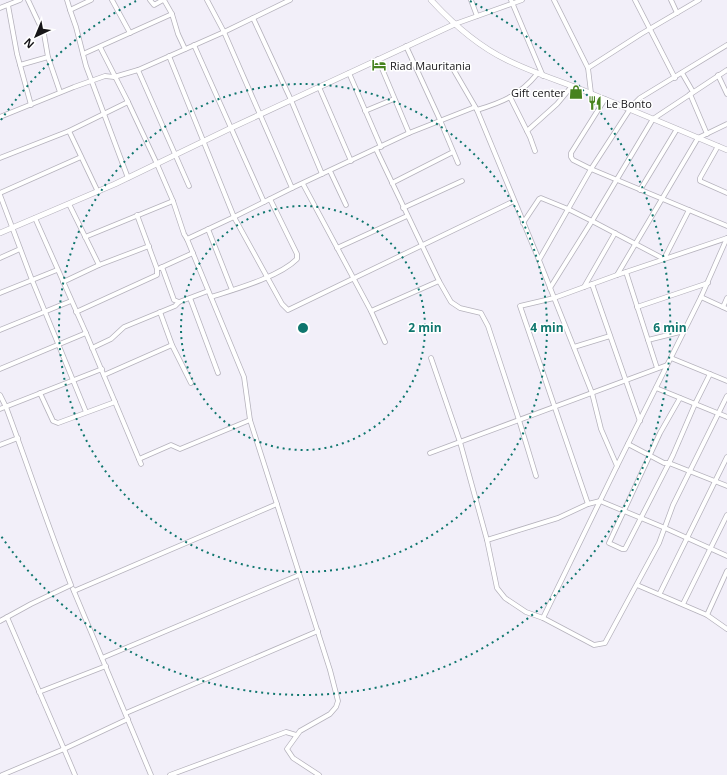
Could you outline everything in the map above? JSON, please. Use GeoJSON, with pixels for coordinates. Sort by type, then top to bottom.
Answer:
{"type":"FeatureCollection","features":[{"type":"Feature","properties":{"kind":"street"},"geometry":{"type":"LineString","coordinates":[[0,8],[21,0]]}},
{"type":"Feature","properties":{"kind":"street"},"geometry":{"type":"LineString","coordinates":[[28,0],[44,34],[48,56],[60,92]]}},
{"type":"Feature","properties":{"kind":"street"},"geometry":{"type":"LineString","coordinates":[[67,0],[91,81],[128,178]]}},
{"type":"Feature","properties":{"kind":"street"},"geometry":{"type":"LineString","coordinates":[[70,10],[91,0]]}},
{"type":"Feature","properties":{"kind":"street"},"geometry":{"type":"LineString","coordinates":[[112,0],[130,33]]}},
{"type":"Feature","properties":{"kind":"street"},"geometry":{"type":"LineString","coordinates":[[150,0],[154,5],[164,0],[172,14],[178,34],[185,49]]}},
{"type":"Feature","properties":{"kind":"street"},"geometry":{"type":"LineString","coordinates":[[207,0],[224,32],[292,188]]}},
{"type":"Feature","properties":{"kind":"street"},"geometry":{"type":"LineString","coordinates":[[0,117],[60,92],[105,76],[114,77],[138,70],[224,32],[253,18],[280,2],[290,0]]}},
{"type":"Feature","properties":{"kind":"street"},"geometry":{"type":"LineString","coordinates":[[432,0],[455,24],[482,46],[506,60],[540,75],[592,93],[727,150]]}},
{"type":"Feature","properties":{"kind":"street"},"geometry":{"type":"LineString","coordinates":[[471,0],[478,16]]}},
{"type":"Feature","properties":{"kind":"street"},"geometry":{"type":"LineString","coordinates":[[0,233],[98,192],[260,114],[455,24],[512,2],[522,0]]}},
{"type":"Feature","properties":{"kind":"street"},"geometry":{"type":"LineString","coordinates":[[554,0],[588,68],[592,93]]}},
{"type":"Feature","properties":{"kind":"street"},"geometry":{"type":"LineString","coordinates":[[635,0],[675,78]]}},
{"type":"Feature","properties":{"kind":"street"},"geometry":{"type":"LineString","coordinates":[[671,0],[677,13]]}},
{"type":"Feature","properties":{"kind":"street"},"geometry":{"type":"LineString","coordinates":[[588,68],[649,29],[699,0]]}},
{"type":"Feature","properties":{"kind":"street"},"geometry":{"type":"LineString","coordinates":[[512,2],[540,75]]}},
{"type":"Feature","properties":{"kind":"street"},"geometry":{"type":"LineString","coordinates":[[8,5],[20,65],[31,105]]}},
{"type":"Feature","properties":{"kind":"street"},"geometry":{"type":"LineString","coordinates":[[83,54],[172,14]]}},
{"type":"Feature","properties":{"kind":"street"},"geometry":{"type":"LineString","coordinates":[[253,18],[291,100],[322,174]]}},
{"type":"Feature","properties":{"kind":"street"},"geometry":{"type":"LineString","coordinates":[[194,45],[264,202]]}},
{"type":"Feature","properties":{"kind":"street"},"geometry":{"type":"LineString","coordinates":[[538,260],[591,169],[630,110],[640,98],[727,45]]}},
{"type":"Feature","properties":{"kind":"street"},"geometry":{"type":"LineString","coordinates":[[406,46],[458,163]]}},
{"type":"Feature","properties":{"kind":"street"},"geometry":{"type":"LineString","coordinates":[[100,47],[157,164],[173,201],[184,234],[244,377],[250,420],[318,631],[338,701],[336,707],[330,714],[300,731],[287,748],[293,758],[319,775]]}},
{"type":"Feature","properties":{"kind":"street"},"geometry":{"type":"LineString","coordinates":[[20,65],[48,56]]}},
{"type":"Feature","properties":{"kind":"street"},"geometry":{"type":"LineString","coordinates":[[169,56],[234,217],[282,304],[288,310],[514,201]]}},
{"type":"Feature","properties":{"kind":"street"},"geometry":{"type":"LineString","coordinates":[[378,59],[409,133]]}},
{"type":"Feature","properties":{"kind":"street"},"geometry":{"type":"LineString","coordinates":[[452,67],[476,109],[574,347],[592,393],[601,429],[617,466]]}},
{"type":"Feature","properties":{"kind":"street"},"geometry":{"type":"LineString","coordinates":[[138,70],[189,186]]}},
{"type":"Feature","properties":{"kind":"street"},"geometry":{"type":"LineString","coordinates":[[550,288],[653,119],[727,70]]}},
{"type":"Feature","properties":{"kind":"street"},"geometry":{"type":"LineString","coordinates":[[349,73],[381,147]]}},
{"type":"Feature","properties":{"kind":"street"},"geometry":{"type":"LineString","coordinates":[[682,73],[692,93],[707,134]]}},
{"type":"Feature","properties":{"kind":"street"},"geometry":{"type":"LineString","coordinates":[[187,239],[409,133],[440,120],[494,105],[524,88],[540,75]]}},
{"type":"Feature","properties":{"kind":"street"},"geometry":{"type":"LineString","coordinates":[[718,75],[727,94]]}},
{"type":"Feature","properties":{"kind":"street"},"geometry":{"type":"LineString","coordinates":[[527,131],[557,104],[572,86]]}},
{"type":"Feature","properties":{"kind":"street"},"geometry":{"type":"LineString","coordinates":[[319,87],[351,161]]}},
{"type":"Feature","properties":{"kind":"street"},"geometry":{"type":"LineString","coordinates":[[510,97],[535,151]]}},
{"type":"Feature","properties":{"kind":"street"},"geometry":{"type":"LineString","coordinates":[[365,111],[394,99]]}},
{"type":"Feature","properties":{"kind":"street"},"geometry":{"type":"LineString","coordinates":[[605,99],[571,153],[573,160],[727,226]]}},
{"type":"Feature","properties":{"kind":"street"},"geometry":{"type":"LineString","coordinates":[[0,158],[69,131],[128,102]]}},
{"type":"Feature","properties":{"kind":"street"},"geometry":{"type":"LineString","coordinates":[[617,275],[698,138],[727,124]]}},
{"type":"Feature","properties":{"kind":"street"},"geometry":{"type":"LineString","coordinates":[[640,190],[677,129]]}},
{"type":"Feature","properties":{"kind":"street"},"geometry":{"type":"LineString","coordinates":[[69,131],[98,192]]}},
{"type":"Feature","properties":{"kind":"street"},"geometry":{"type":"LineString","coordinates":[[718,146],[700,178],[700,181],[727,193]]}},
{"type":"Feature","properties":{"kind":"street"},"geometry":{"type":"LineString","coordinates":[[376,149],[438,281],[451,302],[460,308],[482,313],[488,326],[536,476]]}},
{"type":"Feature","properties":{"kind":"street"},"geometry":{"type":"LineString","coordinates":[[392,183],[453,152]]}},
{"type":"Feature","properties":{"kind":"street"},"geometry":{"type":"LineString","coordinates":[[81,158],[0,194],[32,280],[86,412]]}},
{"type":"Feature","properties":{"kind":"street"},"geometry":{"type":"LineString","coordinates":[[330,171],[346,205]]}},
{"type":"Feature","properties":{"kind":"street"},"geometry":{"type":"LineString","coordinates":[[403,208],[462,181]]}},
{"type":"Feature","properties":{"kind":"street"},"geometry":{"type":"LineString","coordinates":[[303,184],[370,310],[385,342]]}},
{"type":"Feature","properties":{"kind":"street"},"geometry":{"type":"LineString","coordinates":[[523,223],[541,198],[568,209],[636,243],[664,259]]}},
{"type":"Feature","properties":{"kind":"street"},"geometry":{"type":"LineString","coordinates":[[211,298],[267,277],[294,263],[298,259],[270,199]]}},
{"type":"Feature","properties":{"kind":"street"},"geometry":{"type":"LineString","coordinates":[[85,237],[173,201]]}},
{"type":"Feature","properties":{"kind":"street"},"geometry":{"type":"LineString","coordinates":[[69,204],[99,265]]}},
{"type":"Feature","properties":{"kind":"street"},"geometry":{"type":"LineString","coordinates":[[664,259],[689,210]]}},
{"type":"Feature","properties":{"kind":"street"},"geometry":{"type":"LineString","coordinates":[[137,215],[149,246],[174,300],[179,302]]}},
{"type":"Feature","properties":{"kind":"street"},"geometry":{"type":"LineString","coordinates":[[337,248],[407,216]]}},
{"type":"Feature","properties":{"kind":"street"},"geometry":{"type":"LineString","coordinates":[[35,218],[102,369],[141,464]]}},
{"type":"Feature","properties":{"kind":"street"},"geometry":{"type":"LineString","coordinates":[[208,229],[232,290]]}},
{"type":"Feature","properties":{"kind":"street"},"geometry":{"type":"LineString","coordinates":[[584,287],[615,233]]}},
{"type":"Feature","properties":{"kind":"street"},"geometry":{"type":"LineString","coordinates":[[588,504],[520,306],[554,298],[727,238]]}},
{"type":"Feature","properties":{"kind":"street"},"geometry":{"type":"LineString","coordinates":[[543,618],[708,283],[727,238]]}},
{"type":"Feature","properties":{"kind":"street"},"geometry":{"type":"LineString","coordinates":[[63,282],[99,265],[149,246]]}},
{"type":"Feature","properties":{"kind":"street"},"geometry":{"type":"LineString","coordinates":[[0,258],[20,249]]}},
{"type":"Feature","properties":{"kind":"street"},"geometry":{"type":"LineString","coordinates":[[76,312],[155,277],[160,268],[193,253]]}},
{"type":"Feature","properties":{"kind":"street"},"geometry":{"type":"LineString","coordinates":[[0,293],[58,270]]}},
{"type":"Feature","properties":{"kind":"street"},"geometry":{"type":"LineString","coordinates":[[626,272],[657,368]]}},
{"type":"Feature","properties":{"kind":"street"},"geometry":{"type":"LineString","coordinates":[[370,310],[438,281]]}},
{"type":"Feature","properties":{"kind":"street"},"geometry":{"type":"LineString","coordinates":[[637,307],[708,283]]}},
{"type":"Feature","properties":{"kind":"street"},"geometry":{"type":"LineString","coordinates":[[592,284],[640,421]]}},
{"type":"Feature","properties":{"kind":"street"},"geometry":{"type":"LineString","coordinates":[[92,348],[111,339],[124,327],[175,306],[179,302],[208,291]]}},
{"type":"Feature","properties":{"kind":"street"},"geometry":{"type":"LineString","coordinates":[[701,297],[725,308],[727,298]]}},
{"type":"Feature","properties":{"kind":"street"},"geometry":{"type":"LineString","coordinates":[[190,298],[218,373]]}},
{"type":"Feature","properties":{"kind":"street"},"geometry":{"type":"LineString","coordinates":[[0,330],[71,301]]}},
{"type":"Feature","properties":{"kind":"street"},"geometry":{"type":"LineString","coordinates":[[160,312],[172,345],[191,384]]}},
{"type":"Feature","properties":{"kind":"street"},"geometry":{"type":"LineString","coordinates":[[648,340],[684,331]]}},
{"type":"Feature","properties":{"kind":"street"},"geometry":{"type":"LineString","coordinates":[[0,369],[86,333]]}},
{"type":"Feature","properties":{"kind":"street"},"geometry":{"type":"LineString","coordinates":[[574,347],[610,336]]}},
{"type":"Feature","properties":{"kind":"street"},"geometry":{"type":"LineString","coordinates":[[104,375],[172,345]]}},
{"type":"Feature","properties":{"kind":"street"},"geometry":{"type":"LineString","coordinates":[[431,358],[460,442],[487,540],[497,588],[505,598],[526,612],[543,618],[594,645],[605,643],[659,543],[673,505],[727,396]]}},
{"type":"Feature","properties":{"kind":"street"},"geometry":{"type":"LineString","coordinates":[[671,358],[727,381]]}},
{"type":"Feature","properties":{"kind":"street"},"geometry":{"type":"LineString","coordinates":[[430,453],[668,364]]}},
{"type":"Feature","properties":{"kind":"street"},"geometry":{"type":"LineString","coordinates":[[0,409],[102,369]]}},
{"type":"Feature","properties":{"kind":"street"},"geometry":{"type":"LineString","coordinates":[[680,398],[660,433],[609,543],[622,550],[625,549],[668,463],[673,456],[695,404],[710,374]]}},
{"type":"Feature","properties":{"kind":"street"},"geometry":{"type":"LineString","coordinates":[[656,388],[727,417]]}},
{"type":"Feature","properties":{"kind":"street"},"geometry":{"type":"LineString","coordinates":[[40,393],[53,421],[58,423],[115,402]]}},
{"type":"Feature","properties":{"kind":"street"},"geometry":{"type":"LineString","coordinates":[[0,395],[18,438],[71,585],[151,775]]}},
{"type":"Feature","properties":{"kind":"street"},"geometry":{"type":"LineString","coordinates":[[139,459],[171,445],[180,449],[250,420]]}},
{"type":"Feature","properties":{"kind":"street"},"geometry":{"type":"LineString","coordinates":[[0,445],[18,438]]}},
{"type":"Feature","properties":{"kind":"street"},"geometry":{"type":"LineString","coordinates":[[628,444],[664,463],[690,471],[727,486]]}},
{"type":"Feature","properties":{"kind":"street"},"geometry":{"type":"LineString","coordinates":[[660,593],[727,457]]}},
{"type":"Feature","properties":{"kind":"street"},"geometry":{"type":"LineString","coordinates":[[487,540],[558,518],[588,504],[600,501],[687,537],[727,556]]}},
{"type":"Feature","properties":{"kind":"street"},"geometry":{"type":"LineString","coordinates":[[74,591],[277,504]]}},
{"type":"Feature","properties":{"kind":"street"},"geometry":{"type":"LineString","coordinates":[[683,604],[727,515]]}},
{"type":"Feature","properties":{"kind":"street"},"geometry":{"type":"LineString","coordinates":[[707,615],[727,571]]}},
{"type":"Feature","properties":{"kind":"street"},"geometry":{"type":"LineString","coordinates":[[102,658],[299,575]]}},
{"type":"Feature","properties":{"kind":"street"},"geometry":{"type":"LineString","coordinates":[[637,584],[707,615],[727,629]]}},
{"type":"Feature","properties":{"kind":"street"},"geometry":{"type":"LineString","coordinates":[[0,620],[71,585]]}},
{"type":"Feature","properties":{"kind":"street"},"geometry":{"type":"LineString","coordinates":[[7,617],[75,775]]}},
{"type":"Feature","properties":{"kind":"street"},"geometry":{"type":"LineString","coordinates":[[126,713],[318,631]]}},
{"type":"Feature","properties":{"kind":"street"},"geometry":{"type":"LineString","coordinates":[[39,692],[106,666]]}},
{"type":"Feature","properties":{"kind":"street"},"geometry":{"type":"LineString","coordinates":[[2,775],[64,749],[128,719]]}},
{"type":"Feature","properties":{"kind":"street"},"geometry":{"type":"LineString","coordinates":[[170,775],[286,732],[296,735]]}},
{"type":"Feature","properties":{"kind":"place","name":"Riad Mauritania"},"geometry":{"type":"Point","coordinates":[379,65]}},
{"type":"Feature","properties":{"kind":"place","name":"Gift center"},"geometry":{"type":"Point","coordinates":[576,92]}},
{"type":"Feature","properties":{"kind":"place","name":"Le Bonto"},"geometry":{"type":"Point","coordinates":[595,103]}}]}
